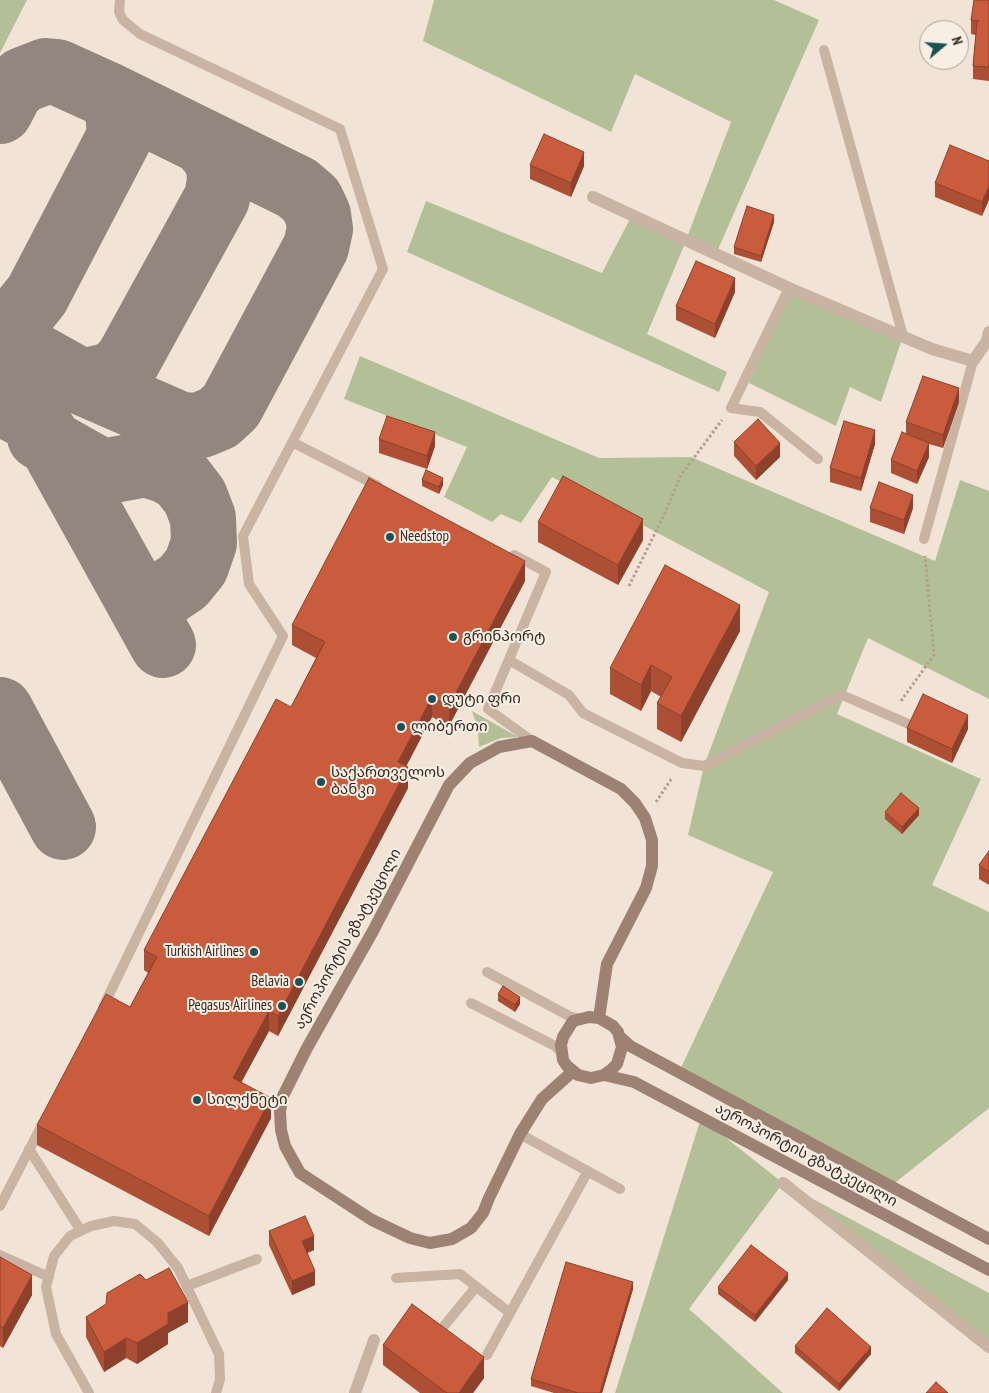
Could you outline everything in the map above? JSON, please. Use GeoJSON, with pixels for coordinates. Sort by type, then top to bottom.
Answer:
{"type":"FeatureCollection","features":[{"type":"Feature","properties":{"kind":"street"},"geometry":{"type":"LineString","coordinates":[[593,197],[789,288],[932,348],[973,361],[987,341],[989,332]]}},
{"type":"Feature","properties":{"kind":"street"},"geometry":{"type":"LineString","coordinates":[[532,741],[621,789],[635,803],[645,818],[652,840],[652,866],[646,888],[607,964],[599,1018],[590,1017],[573,1021],[563,1037],[561,1045],[563,1060],[572,1072]]}},
{"type":"Feature","properties":{"kind":"street","name":"აეროპორტის გზატკეცილი"},"geometry":{"type":"LineString","coordinates":[[532,741],[499,747],[485,753],[470,763],[449,785],[369,939],[307,1048],[283,1096],[280,1111],[281,1130],[285,1146],[300,1173],[372,1220],[410,1238],[430,1242],[452,1239],[471,1228],[483,1213],[520,1134],[542,1099],[572,1072],[592,1078],[604,1075],[634,1082],[989,1270]]}},
{"type":"Feature","properties":{"kind":"street","name":"აეროპორტის გზატკეცილი"},"geometry":{"type":"LineString","coordinates":[[599,1018],[612,1026],[630,1046],[989,1239]]}},
{"type":"Feature","properties":{"kind":"street"},"geometry":{"type":"LineString","coordinates":[[604,1075],[617,1064],[621,1056],[620,1037]]}},
{"type":"Feature","properties":{"kind":"street"},"geometry":{"type":"LineString","coordinates":[[784,1182],[989,1347]]}},
{"type":"Feature","properties":{"kind":"street"},"geometry":{"type":"LineString","coordinates":[[355,1393],[374,1340]]}},
{"type":"Feature","properties":{"kind":"lane"},"geometry":{"type":"LineString","coordinates":[[99,1014],[283,636],[249,584],[243,536],[383,268],[340,129],[140,34],[123,20],[119,12],[120,0]]}},
{"type":"Feature","properties":{"kind":"lane"},"geometry":{"type":"LineString","coordinates":[[824,50],[903,336]]}},
{"type":"Feature","properties":{"kind":"lane"},"geometry":{"type":"LineString","coordinates":[[789,288],[731,408],[760,412],[818,459]]}},
{"type":"Feature","properties":{"kind":"lane"},"geometry":{"type":"LineString","coordinates":[[924,539],[973,361]]}},
{"type":"Feature","properties":{"kind":"lane"},"geometry":{"type":"LineString","coordinates":[[292,442],[387,491]]}},
{"type":"Feature","properties":{"kind":"lane"},"geometry":{"type":"LineString","coordinates":[[505,551],[546,572],[488,709],[532,741]]}},
{"type":"Feature","properties":{"kind":"lane"},"geometry":{"type":"LineString","coordinates":[[509,660],[569,695],[582,713],[682,763],[704,766],[842,695],[911,725]]}},
{"type":"Feature","properties":{"kind":"lane"},"geometry":{"type":"LineString","coordinates":[[487,972],[571,1017],[580,1019]]}},
{"type":"Feature","properties":{"kind":"lane"},"geometry":{"type":"LineString","coordinates":[[471,1003],[555,1046],[562,1053]]}},
{"type":"Feature","properties":{"kind":"lane"},"geometry":{"type":"LineString","coordinates":[[0,1206],[46,1116]]}},
{"type":"Feature","properties":{"kind":"lane"},"geometry":{"type":"LineString","coordinates":[[520,1134],[620,1189]]}},
{"type":"Feature","properties":{"kind":"lane"},"geometry":{"type":"LineString","coordinates":[[29,1149],[81,1231]]}},
{"type":"Feature","properties":{"kind":"lane"},"geometry":{"type":"LineString","coordinates":[[488,1355],[588,1171]]}},
{"type":"Feature","properties":{"kind":"lane"},"geometry":{"type":"LineString","coordinates":[[89,1393],[56,1334],[46,1287],[54,1256],[70,1236],[91,1226],[114,1221],[135,1224],[157,1242],[178,1268],[219,1354],[220,1379],[216,1393]]}},
{"type":"Feature","properties":{"kind":"lane"},"geometry":{"type":"LineString","coordinates":[[0,1255],[49,1277]]}},
{"type":"Feature","properties":{"kind":"lane"},"geometry":{"type":"LineString","coordinates":[[187,1286],[257,1259]]}},
{"type":"Feature","properties":{"kind":"lane"},"geometry":{"type":"LineString","coordinates":[[396,1278],[460,1274],[510,1313]]}},
{"type":"Feature","properties":{"kind":"lane"},"geometry":{"type":"LineString","coordinates":[[444,1326],[476,1287]]}},
{"type":"Feature","properties":{"kind":"path"},"geometry":{"type":"LineString","coordinates":[[628,586],[664,516],[681,476],[731,408]]}},
{"type":"Feature","properties":{"kind":"path"},"geometry":{"type":"LineString","coordinates":[[891,716],[934,655],[924,539]]}},
{"type":"Feature","properties":{"kind":"path"},"geometry":{"type":"LineString","coordinates":[[645,818],[682,763]]}},
{"type":"Feature","properties":{"kind":"green space"},"geometry":{"type":"Polygon","coordinates":[[[0,0],[27,0],[0,53],[0,0]]]}},
{"type":"Feature","properties":{"kind":"green space"},"geometry":{"type":"Polygon","coordinates":[[[434,0],[774,0],[819,20],[716,254],[686,241],[647,334],[727,372],[719,392],[407,252],[426,201],[602,273],[632,215],[686,240],[731,122],[635,74],[611,132],[423,41],[434,0]]]}},
{"type":"Feature","properties":{"kind":"green space"},"geometry":{"type":"Polygon","coordinates":[[[789,288],[903,336],[881,402],[850,387],[836,426],[749,383],[789,288]]]}},
{"type":"Feature","properties":{"kind":"green space"},"geometry":{"type":"Polygon","coordinates":[[[360,356],[599,458],[691,457],[935,561],[960,480],[989,491],[989,699],[868,638],[837,714],[981,779],[932,885],[989,912],[989,1108],[891,1186],[679,1072],[773,872],[688,835],[704,766],[769,592],[552,477],[521,523],[501,514],[492,522],[444,497],[467,447],[344,399],[360,356]]]}},
{"type":"Feature","properties":{"kind":"green space"},"geometry":{"type":"Polygon","coordinates":[[[472,711],[518,737],[501,738],[479,747],[478,730],[472,711]]]}},
{"type":"Feature","properties":{"kind":"green space"},"geometry":{"type":"Polygon","coordinates":[[[701,1118],[783,1183],[689,1309],[783,1393],[615,1393],[701,1118]]]}},
{"type":"Feature","properties":{"kind":"green space"},"geometry":{"type":"Polygon","coordinates":[[[783,1183],[989,1293],[989,1347],[783,1183]]]}},
{"type":"Feature","properties":{"kind":"building"},"geometry":{"type":"Polygon","coordinates":[[[974,0],[989,0],[989,67],[973,66],[977,22],[979,21],[971,20],[974,0]]]}},
{"type":"Feature","properties":{"kind":"building"},"geometry":{"type":"Polygon","coordinates":[[[544,134],[584,152],[571,183],[530,165],[544,134]]]}},
{"type":"Feature","properties":{"kind":"building"},"geometry":{"type":"Polygon","coordinates":[[[950,145],[989,161],[989,186],[982,202],[935,183],[950,145]]]}},
{"type":"Feature","properties":{"kind":"building"},"geometry":{"type":"Polygon","coordinates":[[[747,206],[774,215],[761,256],[734,247],[747,206]]]}},
{"type":"Feature","properties":{"kind":"building"},"geometry":{"type":"Polygon","coordinates":[[[696,261],[735,278],[715,324],[676,306],[696,261]]]}},
{"type":"Feature","properties":{"kind":"building"},"geometry":{"type":"Polygon","coordinates":[[[923,376],[959,388],[943,435],[906,422],[923,376]]]}},
{"type":"Feature","properties":{"kind":"building"},"geometry":{"type":"Polygon","coordinates":[[[387,416],[435,432],[427,456],[379,439],[387,416]]]}},
{"type":"Feature","properties":{"kind":"building"},"geometry":{"type":"Polygon","coordinates":[[[758,419],[780,443],[756,466],[734,442],[758,419]]]}},
{"type":"Feature","properties":{"kind":"building"},"geometry":{"type":"Polygon","coordinates":[[[844,421],[875,430],[861,478],[830,468],[844,421]]]}},
{"type":"Feature","properties":{"kind":"building"},"geometry":{"type":"Polygon","coordinates":[[[902,432],[929,443],[917,471],[891,460],[902,432]]]}},
{"type":"Feature","properties":{"kind":"building"},"geometry":{"type":"Polygon","coordinates":[[[426,470],[443,478],[439,487],[422,480],[426,470]]]}},
{"type":"Feature","properties":{"kind":"building"},"geometry":{"type":"Polygon","coordinates":[[[563,476],[643,519],[618,565],[538,522],[563,476]]]}},
{"type":"Feature","properties":{"kind":"building"},"geometry":{"type":"Polygon","coordinates":[[[369,478],[525,561],[449,706],[432,697],[398,762],[408,767],[278,1016],[269,1011],[233,1078],[271,1098],[209,1216],[37,1125],[106,994],[130,1007],[157,957],[144,950],[276,699],[291,707],[325,642],[292,625],[369,478]]]}},
{"type":"Feature","properties":{"kind":"building"},"geometry":{"type":"Polygon","coordinates":[[[879,482],[913,495],[904,520],[870,508],[879,482]]]}},
{"type":"Feature","properties":{"kind":"building"},"geometry":{"type":"Polygon","coordinates":[[[665,565],[740,605],[681,716],[657,703],[672,677],[651,665],[641,685],[610,668],[665,565]]]}},
{"type":"Feature","properties":{"kind":"building"},"geometry":{"type":"Polygon","coordinates":[[[923,694],[968,715],[952,749],[907,728],[923,694]]]}},
{"type":"Feature","properties":{"kind":"building"},"geometry":{"type":"Polygon","coordinates":[[[901,793],[919,808],[902,827],[885,812],[901,793]]]}},
{"type":"Feature","properties":{"kind":"building"},"geometry":{"type":"Polygon","coordinates":[[[989,851],[989,872],[979,865],[989,851]]]}},
{"type":"Feature","properties":{"kind":"building"},"geometry":{"type":"Polygon","coordinates":[[[503,986],[520,997],[515,1005],[498,994],[503,986]]]}},
{"type":"Feature","properties":{"kind":"building"},"geometry":{"type":"Polygon","coordinates":[[[305,1216],[314,1236],[302,1241],[315,1271],[292,1281],[269,1231],[305,1216]]]}},
{"type":"Feature","properties":{"kind":"building"},"geometry":{"type":"Polygon","coordinates":[[[751,1245],[788,1273],[755,1315],[718,1287],[751,1245]]]}},
{"type":"Feature","properties":{"kind":"building"},"geometry":{"type":"Polygon","coordinates":[[[0,1257],[32,1275],[3,1328],[0,1326],[0,1257]]]}},
{"type":"Feature","properties":{"kind":"building"},"geometry":{"type":"Polygon","coordinates":[[[566,1262],[633,1282],[600,1393],[578,1393],[531,1379],[566,1262]]]}},
{"type":"Feature","properties":{"kind":"building"},"geometry":{"type":"Polygon","coordinates":[[[169,1268],[188,1302],[168,1313],[168,1324],[137,1343],[126,1338],[104,1352],[86,1317],[106,1304],[107,1293],[140,1274],[146,1280],[169,1268]]]}},
{"type":"Feature","properties":{"kind":"building"},"geometry":{"type":"Polygon","coordinates":[[[412,1304],[484,1357],[459,1393],[447,1393],[383,1345],[412,1304]]]}},
{"type":"Feature","properties":{"kind":"building"},"geometry":{"type":"Polygon","coordinates":[[[827,1308],[871,1347],[839,1384],[795,1346],[827,1308]]]}},
{"type":"Feature","properties":{"kind":"building"},"geometry":{"type":"Polygon","coordinates":[[[936,1382],[948,1393],[926,1393],[936,1382]]]}},
{"type":"Feature","properties":{"kind":"taxiway"},"geometry":{"type":"LineString","coordinates":[[0,111],[11,90],[23,80],[46,71],[57,72],[108,95]]}},
{"type":"Feature","properties":{"kind":"taxiway"},"geometry":{"type":"LineString","coordinates":[[0,341],[37,295],[120,136],[118,111],[108,95],[297,188],[311,200],[318,215],[320,229],[316,247],[231,406],[218,418],[201,425],[183,426],[82,382],[21,348],[0,352]]}},
{"type":"Feature","properties":{"kind":"taxiway"},"geometry":{"type":"LineString","coordinates":[[82,382],[107,376],[118,371],[128,360],[217,198],[220,180],[219,167],[214,155],[204,143]]}},
{"type":"Feature","properties":{"kind":"taxiway"},"geometry":{"type":"LineString","coordinates":[[0,406],[8,406],[39,425],[51,443],[163,645]]}},
{"type":"Feature","properties":{"kind":"taxiway"},"geometry":{"type":"LineString","coordinates":[[40,437],[102,472],[146,464],[168,471],[182,480],[195,497],[203,518],[204,543],[196,566],[183,582],[162,596],[140,603]]}},
{"type":"Feature","properties":{"kind":"taxiway"},"geometry":{"type":"LineString","coordinates":[[0,710],[63,827]]}},
{"type":"Feature","properties":{"kind":"place","name":"Needstop"},"geometry":{"type":"Point","coordinates":[390,537]}},
{"type":"Feature","properties":{"kind":"place","name":"გრინპორტ"},"geometry":{"type":"Point","coordinates":[453,637]}},
{"type":"Feature","properties":{"kind":"place","name":"დუტი ფრი"},"geometry":{"type":"Point","coordinates":[432,699]}},
{"type":"Feature","properties":{"kind":"place","name":"ლიბერთი"},"geometry":{"type":"Point","coordinates":[401,727]}},
{"type":"Feature","properties":{"kind":"place","name":"საქართველოს ბანკი"},"geometry":{"type":"Point","coordinates":[321,782]}},
{"type":"Feature","properties":{"kind":"place","name":"Turkish Airlines"},"geometry":{"type":"Point","coordinates":[254,952]}},
{"type":"Feature","properties":{"kind":"place","name":"Belavia"},"geometry":{"type":"Point","coordinates":[299,982]}},
{"type":"Feature","properties":{"kind":"place","name":"Pegasus Airlines"},"geometry":{"type":"Point","coordinates":[282,1006]}},
{"type":"Feature","properties":{"kind":"place","name":"სილქნეტი"},"geometry":{"type":"Point","coordinates":[197,1100]}}]}
